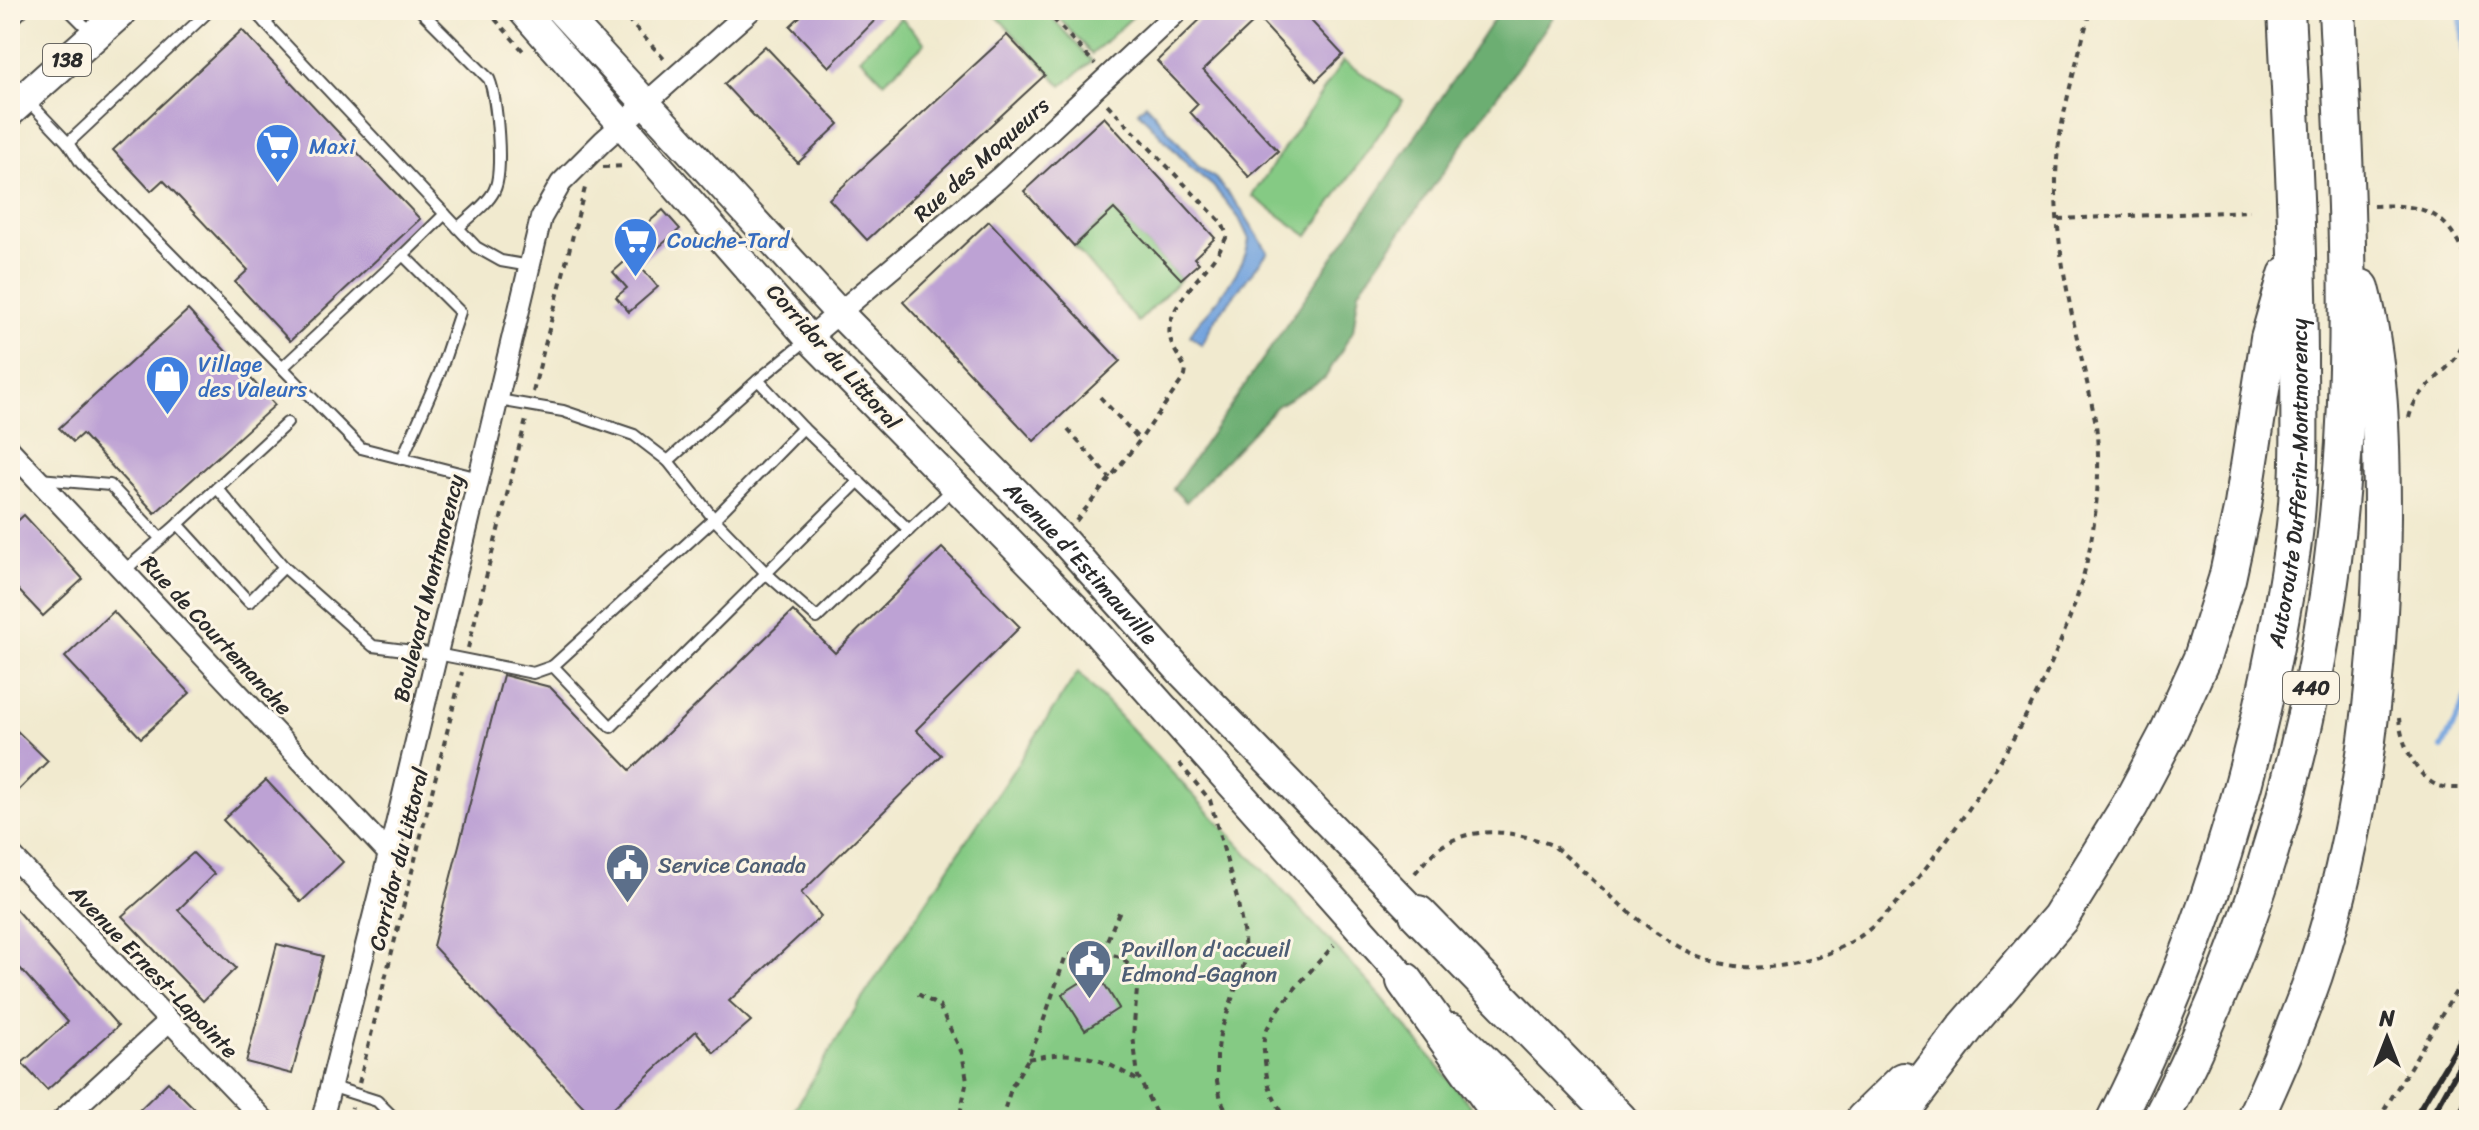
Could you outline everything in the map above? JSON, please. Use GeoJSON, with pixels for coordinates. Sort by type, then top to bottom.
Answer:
{"type":"FeatureCollection","features":[{"type":"Feature","properties":{"kind":"highway","name":"Autoroute Dufferin-Montmorency"},"geometry":{"type":"LineString","coordinates":[[2115,1120],[2177,987],[2205,911],[2259,728],[2296,517],[2299,446],[2298,239],[2286,10]]}},
{"type":"Feature","properties":{"kind":"highway","name":"Autoroute Dufferin-Montmorency"},"geometry":{"type":"LineString","coordinates":[[2160,1120],[2248,918],[2297,756],[2319,644],[2343,453],[2357,219],[2337,10]]}},
{"type":"Feature","properties":{"kind":"highway"},"geometry":{"type":"LineString","coordinates":[[2254,1120],[2297,1018],[2330,921],[2346,860],[2373,706],[2381,595],[2382,476],[2371,325],[2357,219]]}},
{"type":"Feature","properties":{"kind":"highway"},"geometry":{"type":"LineString","coordinates":[[1895,1120],[1966,1027],[2060,918],[2096,863],[2167,735],[2202,658],[2227,579],[2243,505],[2269,338],[2298,239]]}},
{"type":"Feature","properties":{"kind":"highway"},"geometry":{"type":"LineString","coordinates":[[1418,914],[1619,1120]]}},
{"type":"Feature","properties":{"kind":"highway"},"geometry":{"type":"LineString","coordinates":[[1405,981],[1505,1120]]}},
{"type":"Feature","properties":{"kind":"highway"},"geometry":{"type":"LineString","coordinates":[[1864,1120],[1966,1027]]}},
{"type":"Feature","properties":{"kind":"main road","name":"138"},"geometry":{"type":"LineString","coordinates":[[17,104],[123,10]]}},
{"type":"Feature","properties":{"kind":"main road","name":"Avenue d'Estimauville"},"geometry":{"type":"LineString","coordinates":[[522,10],[809,338],[1073,606],[1405,981],[1546,1120]]}},
{"type":"Feature","properties":{"kind":"main road","name":"Avenue d'Estimauville"},"geometry":{"type":"LineString","coordinates":[[560,10],[840,314],[1062,539],[1182,673],[1418,914],[1600,1120]]}},
{"type":"Feature","properties":{"kind":"street","name":"Boulevard Montmorency"},"geometry":{"type":"LineString","coordinates":[[322,1120],[541,218],[561,183],[621,123],[751,10]]}},
{"type":"Feature","properties":{"kind":"street","name":"Rue des Moqueurs"},"geometry":{"type":"LineString","coordinates":[[809,338],[999,178],[1179,10]]}},
{"type":"Feature","properties":{"kind":"street","name":"Rue de Courtemanche"},"geometry":{"type":"LineString","coordinates":[[10,450],[389,854]]}},
{"type":"Feature","properties":{"kind":"street","name":"Avenue Ernest-Lapointe"},"geometry":{"type":"LineString","coordinates":[[10,854],[264,1120]]}},
{"type":"Feature","properties":{"kind":"street"},"geometry":{"type":"LineString","coordinates":[[62,1120],[169,1021]]}},
{"type":"Feature","properties":{"kind":"lane"},"geometry":{"type":"LineString","coordinates":[[10,23],[23,10]]}},
{"type":"Feature","properties":{"kind":"lane"},"geometry":{"type":"LineString","coordinates":[[69,10],[95,35]]}},
{"type":"Feature","properties":{"kind":"lane"},"geometry":{"type":"LineString","coordinates":[[68,143],[210,10]]}},
{"type":"Feature","properties":{"kind":"lane"},"geometry":{"type":"LineString","coordinates":[[253,10],[476,247],[501,261],[530,266]]}},
{"type":"Feature","properties":{"kind":"lane"},"geometry":{"type":"LineString","coordinates":[[265,23],[278,10]]}},
{"type":"Feature","properties":{"kind":"lane"},"geometry":{"type":"LineString","coordinates":[[420,10],[489,79],[494,92],[499,155],[495,191],[458,228]]}},
{"type":"Feature","properties":{"kind":"lane"},"geometry":{"type":"LineString","coordinates":[[17,104],[68,143],[81,163],[361,448],[479,478]]}},
{"type":"Feature","properties":{"kind":"lane"},"geometry":{"type":"LineString","coordinates":[[282,368],[445,214]]}},
{"type":"Feature","properties":{"kind":"lane"},"geometry":{"type":"LineString","coordinates":[[402,459],[440,372],[460,312],[403,255]]}},
{"type":"Feature","properties":{"kind":"lane"},"geometry":{"type":"LineString","coordinates":[[668,461],[809,338]]}},
{"type":"Feature","properties":{"kind":"lane"},"geometry":{"type":"LineString","coordinates":[[758,380],[909,530]]}},
{"type":"Feature","properties":{"kind":"lane"},"geometry":{"type":"LineString","coordinates":[[498,400],[563,411],[634,435],[668,461],[714,519],[768,575],[817,618],[955,487]]}},
{"type":"Feature","properties":{"kind":"lane"},"geometry":{"type":"LineString","coordinates":[[124,571],[287,423]]}},
{"type":"Feature","properties":{"kind":"lane"},"geometry":{"type":"LineString","coordinates":[[217,488],[284,567],[373,646],[437,654],[533,673],[553,666],[714,519],[803,428]]}},
{"type":"Feature","properties":{"kind":"lane"},"geometry":{"type":"LineString","coordinates":[[37,479],[110,485],[161,539]]}},
{"type":"Feature","properties":{"kind":"lane"},"geometry":{"type":"LineString","coordinates":[[553,666],[611,727],[768,575],[859,481]]}},
{"type":"Feature","properties":{"kind":"lane"},"geometry":{"type":"LineString","coordinates":[[178,524],[249,602],[284,567]]}},
{"type":"Feature","properties":{"kind":"lane"},"geometry":{"type":"LineString","coordinates":[[330,1086],[377,1101],[396,1120]]}},
{"type":"Feature","properties":{"kind":"lane"},"geometry":{"type":"LineString","coordinates":[[2462,1120],[2469,1104]]}},
{"type":"Feature","properties":{"kind":"path"},"geometry":{"type":"LineString","coordinates":[[619,10],[679,74]]}},
{"type":"Feature","properties":{"kind":"path"},"geometry":{"type":"LineString","coordinates":[[1045,10],[1095,64]]}},
{"type":"Feature","properties":{"kind":"path"},"geometry":{"type":"LineString","coordinates":[[1415,873],[1439,848],[1468,835],[1511,832],[1532,837],[1552,845],[1663,939],[1689,952],[1736,966],[1774,966],[1806,960],[1861,936],[1884,916],[1931,861],[2004,756],[2055,657],[2079,589],[2096,505],[2099,451],[2096,424],[2063,262],[2058,219],[2057,159],[2070,85],[2090,10]]}},
{"type":"Feature","properties":{"kind":"path"},"geometry":{"type":"LineString","coordinates":[[1062,539],[1140,440],[1186,370],[1169,333],[1172,316],[1223,248],[1227,235],[1222,223],[1105,102]]}},
{"type":"Feature","properties":{"kind":"path"},"geometry":{"type":"LineString","coordinates":[[595,173],[603,167],[634,167]]}},
{"type":"Feature","properties":{"kind":"path","name":"Corridor du Littoral"},"geometry":{"type":"LineString","coordinates":[[349,1120],[587,180]]}},
{"type":"Feature","properties":{"kind":"path"},"geometry":{"type":"LineString","coordinates":[[2357,219],[2409,207],[2433,213],[2453,230],[2469,267]]}},
{"type":"Feature","properties":{"kind":"path"},"geometry":{"type":"LineString","coordinates":[[2058,219],[2250,211]]}},
{"type":"Feature","properties":{"kind":"path"},"geometry":{"type":"LineString","coordinates":[[2408,428],[2410,414],[2420,397],[2430,382],[2453,361],[2469,333]]}},
{"type":"Feature","properties":{"kind":"path"},"geometry":{"type":"LineString","coordinates":[[1100,397],[1140,440]]}},
{"type":"Feature","properties":{"kind":"path"},"geometry":{"type":"LineString","coordinates":[[1068,430],[1110,478]]}},
{"type":"Feature","properties":{"kind":"path"},"geometry":{"type":"LineString","coordinates":[[2400,706],[2403,740],[2421,773],[2437,785],[2469,788]]}},
{"type":"Feature","properties":{"kind":"path"},"geometry":{"type":"LineString","coordinates":[[1172,756],[1210,800],[1237,898],[1244,936],[1245,961],[1220,1034],[1217,1056],[1221,1100],[1231,1120]]}},
{"type":"Feature","properties":{"kind":"path"},"geometry":{"type":"LineString","coordinates":[[1102,952],[1121,908]]}},
{"type":"Feature","properties":{"kind":"path"},"geometry":{"type":"LineString","coordinates":[[1289,1120],[1272,1095],[1267,1079],[1264,1037],[1299,985],[1334,945]]}},
{"type":"Feature","properties":{"kind":"path"},"geometry":{"type":"LineString","coordinates":[[1001,1120],[1012,1086],[1028,1059],[1065,958],[1083,948],[1123,958],[1138,978],[1133,1036],[1141,1082],[1159,1120]]}},
{"type":"Feature","properties":{"kind":"path"},"geometry":{"type":"LineString","coordinates":[[2378,1120],[2469,970]]}},
{"type":"Feature","properties":{"kind":"path"},"geometry":{"type":"LineString","coordinates":[[918,994],[939,1006],[962,1053],[967,1080],[959,1120]]}},
{"type":"Feature","properties":{"kind":"path"},"geometry":{"type":"LineString","coordinates":[[1028,1059],[1053,1053],[1098,1059],[1141,1082]]}},
{"type":"Feature","properties":{"kind":"path"},"geometry":{"type":"LineString","coordinates":[[847,1116],[854,1120]]}},
{"type":"Feature","properties":{"kind":"green space"},"geometry":{"type":"Polygon","coordinates":[[[991,10],[1045,10],[1092,61],[1062,86],[991,10]]]}},
{"type":"Feature","properties":{"kind":"green space"},"geometry":{"type":"Polygon","coordinates":[[[1051,10],[1140,10],[1092,54],[1051,10]]]}},
{"type":"Feature","properties":{"kind":"green space"},"geometry":{"type":"Polygon","coordinates":[[[1500,10],[1558,10],[1359,291],[1353,331],[1325,378],[1277,406],[1186,502],[1173,489],[1500,10]]]}},
{"type":"Feature","properties":{"kind":"green space"},"geometry":{"type":"Polygon","coordinates":[[[901,18],[925,43],[884,82],[860,57],[901,18]]]}},
{"type":"Feature","properties":{"kind":"green space"},"geometry":{"type":"Polygon","coordinates":[[[1343,61],[1403,100],[1308,236],[1252,196],[1343,61]]]}},
{"type":"Feature","properties":{"kind":"green space"},"geometry":{"type":"Polygon","coordinates":[[[1097,190],[1181,279],[1138,322],[1074,246],[1101,221],[1097,190]]]}},
{"type":"Feature","properties":{"kind":"green space"},"geometry":{"type":"Polygon","coordinates":[[[1078,672],[1381,996],[1482,1120],[788,1120],[858,1005],[1078,672]]]}},
{"type":"Feature","properties":{"kind":"water"},"geometry":{"type":"Polygon","coordinates":[[[1146,104],[1199,167],[1216,179],[1241,209],[1268,252],[1214,321],[1202,345],[1190,336],[1236,274],[1249,239],[1239,218],[1213,186],[1190,167],[1138,111],[1146,104]]]}},
{"type":"Feature","properties":{"kind":"building"},"geometry":{"type":"Polygon","coordinates":[[[807,10],[885,10],[829,67],[790,26],[807,10]]]}},
{"type":"Feature","properties":{"kind":"building"},"geometry":{"type":"Polygon","coordinates":[[[1210,10],[1301,10],[1343,55],[1316,81],[1258,18],[1203,70],[1278,151],[1249,177],[1190,112],[1198,104],[1157,61],[1210,10]]]}},
{"type":"Feature","properties":{"kind":"building","name":"Maxi"},"geometry":{"type":"Polygon","coordinates":[[[242,30],[420,219],[290,341],[235,282],[248,270],[163,180],[151,191],[113,150],[242,30]]]}},
{"type":"Feature","properties":{"kind":"building"},"geometry":{"type":"Polygon","coordinates":[[[1007,35],[1045,75],[867,240],[829,199],[1007,35]]]}},
{"type":"Feature","properties":{"kind":"building"},"geometry":{"type":"Polygon","coordinates":[[[765,46],[839,124],[798,163],[724,84],[765,46]]]}},
{"type":"Feature","properties":{"kind":"building"},"geometry":{"type":"Polygon","coordinates":[[[1104,117],[1215,238],[1194,258],[1199,263],[1181,279],[1114,209],[1074,246],[1024,191],[1104,117]]]}},
{"type":"Feature","properties":{"kind":"building"},"geometry":{"type":"Polygon","coordinates":[[[663,210],[680,229],[639,264],[622,245],[663,210]]]}},
{"type":"Feature","properties":{"kind":"building"},"geometry":{"type":"Polygon","coordinates":[[[989,221],[1120,361],[1034,441],[903,302],[989,221]]]}},
{"type":"Feature","properties":{"kind":"building","name":"Couche-Tard"},"geometry":{"type":"Polygon","coordinates":[[[631,256],[658,287],[629,312],[616,297],[627,288],[613,272],[631,256]]]}},
{"type":"Feature","properties":{"kind":"building","name":"Village des Valeurs"},"geometry":{"type":"Polygon","coordinates":[[[188,310],[275,405],[155,513],[82,434],[73,442],[59,428],[188,310]]]}},
{"type":"Feature","properties":{"kind":"building"},"geometry":{"type":"Polygon","coordinates":[[[24,515],[83,579],[43,616],[10,581],[10,528],[24,515]]]}},
{"type":"Feature","properties":{"kind":"building","name":"Service Canada"},"geometry":{"type":"Polygon","coordinates":[[[942,548],[1020,627],[916,730],[941,755],[801,893],[821,916],[729,1001],[751,1021],[714,1053],[696,1031],[600,1120],[596,1120],[433,946],[503,675],[550,687],[630,770],[793,611],[835,653],[942,548]]]}},
{"type":"Feature","properties":{"kind":"building"},"geometry":{"type":"Polygon","coordinates":[[[113,611],[190,693],[141,738],[65,657],[113,611]]]}},
{"type":"Feature","properties":{"kind":"building"},"geometry":{"type":"Polygon","coordinates":[[[10,724],[48,761],[10,799],[10,724]]]}},
{"type":"Feature","properties":{"kind":"building"},"geometry":{"type":"Polygon","coordinates":[[[266,780],[343,862],[301,902],[223,820],[266,780]]]}},
{"type":"Feature","properties":{"kind":"building"},"geometry":{"type":"Polygon","coordinates":[[[193,853],[214,874],[178,910],[236,968],[203,1001],[122,916],[193,853]]]}},
{"type":"Feature","properties":{"kind":"building"},"geometry":{"type":"Polygon","coordinates":[[[10,903],[118,1026],[47,1090],[22,1063],[68,1022],[10,957],[10,903]]]}},
{"type":"Feature","properties":{"kind":"building"},"geometry":{"type":"Polygon","coordinates":[[[277,944],[323,956],[292,1074],[246,1062],[277,944]]]}},
{"type":"Feature","properties":{"kind":"building","name":"Pavillon d'accueil Edmond-Gagnon"},"geometry":{"type":"Polygon","coordinates":[[[1097,972],[1119,1008],[1085,1030],[1062,994],[1097,972]]]}},
{"type":"Feature","properties":{"kind":"building"},"geometry":{"type":"Polygon","coordinates":[[[168,1082],[206,1120],[129,1120],[168,1082]]]}},
{"type":"Feature","properties":{"kind":"waterway"},"geometry":{"type":"LineString","coordinates":[[2460,10],[2469,85]]}},
{"type":"Feature","properties":{"kind":"waterway"},"geometry":{"type":"LineString","coordinates":[[2442,748],[2469,694]]}},
{"type":"Feature","properties":{"kind":"railway"},"geometry":{"type":"LineString","coordinates":[[2413,1120],[2469,1027]]}},
{"type":"Feature","properties":{"kind":"railway"},"geometry":{"type":"LineString","coordinates":[[2430,1120],[2469,1049]]}},
{"type":"Feature","properties":{"kind":"place","name":"Maxi"},"geometry":{"type":"Point","coordinates":[278,185]}},
{"type":"Feature","properties":{"kind":"place","name":"Couche-Tard"},"geometry":{"type":"Point","coordinates":[636,279]}},
{"type":"Feature","properties":{"kind":"place","name":"Village des Valeurs"},"geometry":{"type":"Point","coordinates":[167,416]}},
{"type":"Feature","properties":{"kind":"place","name":"Service Canada"},"geometry":{"type":"Point","coordinates":[627,904]}},
{"type":"Feature","properties":{"kind":"place","name":"Pavillon d'accueil Edmond-Gagnon"},"geometry":{"type":"Point","coordinates":[1090,1001]}}]}
